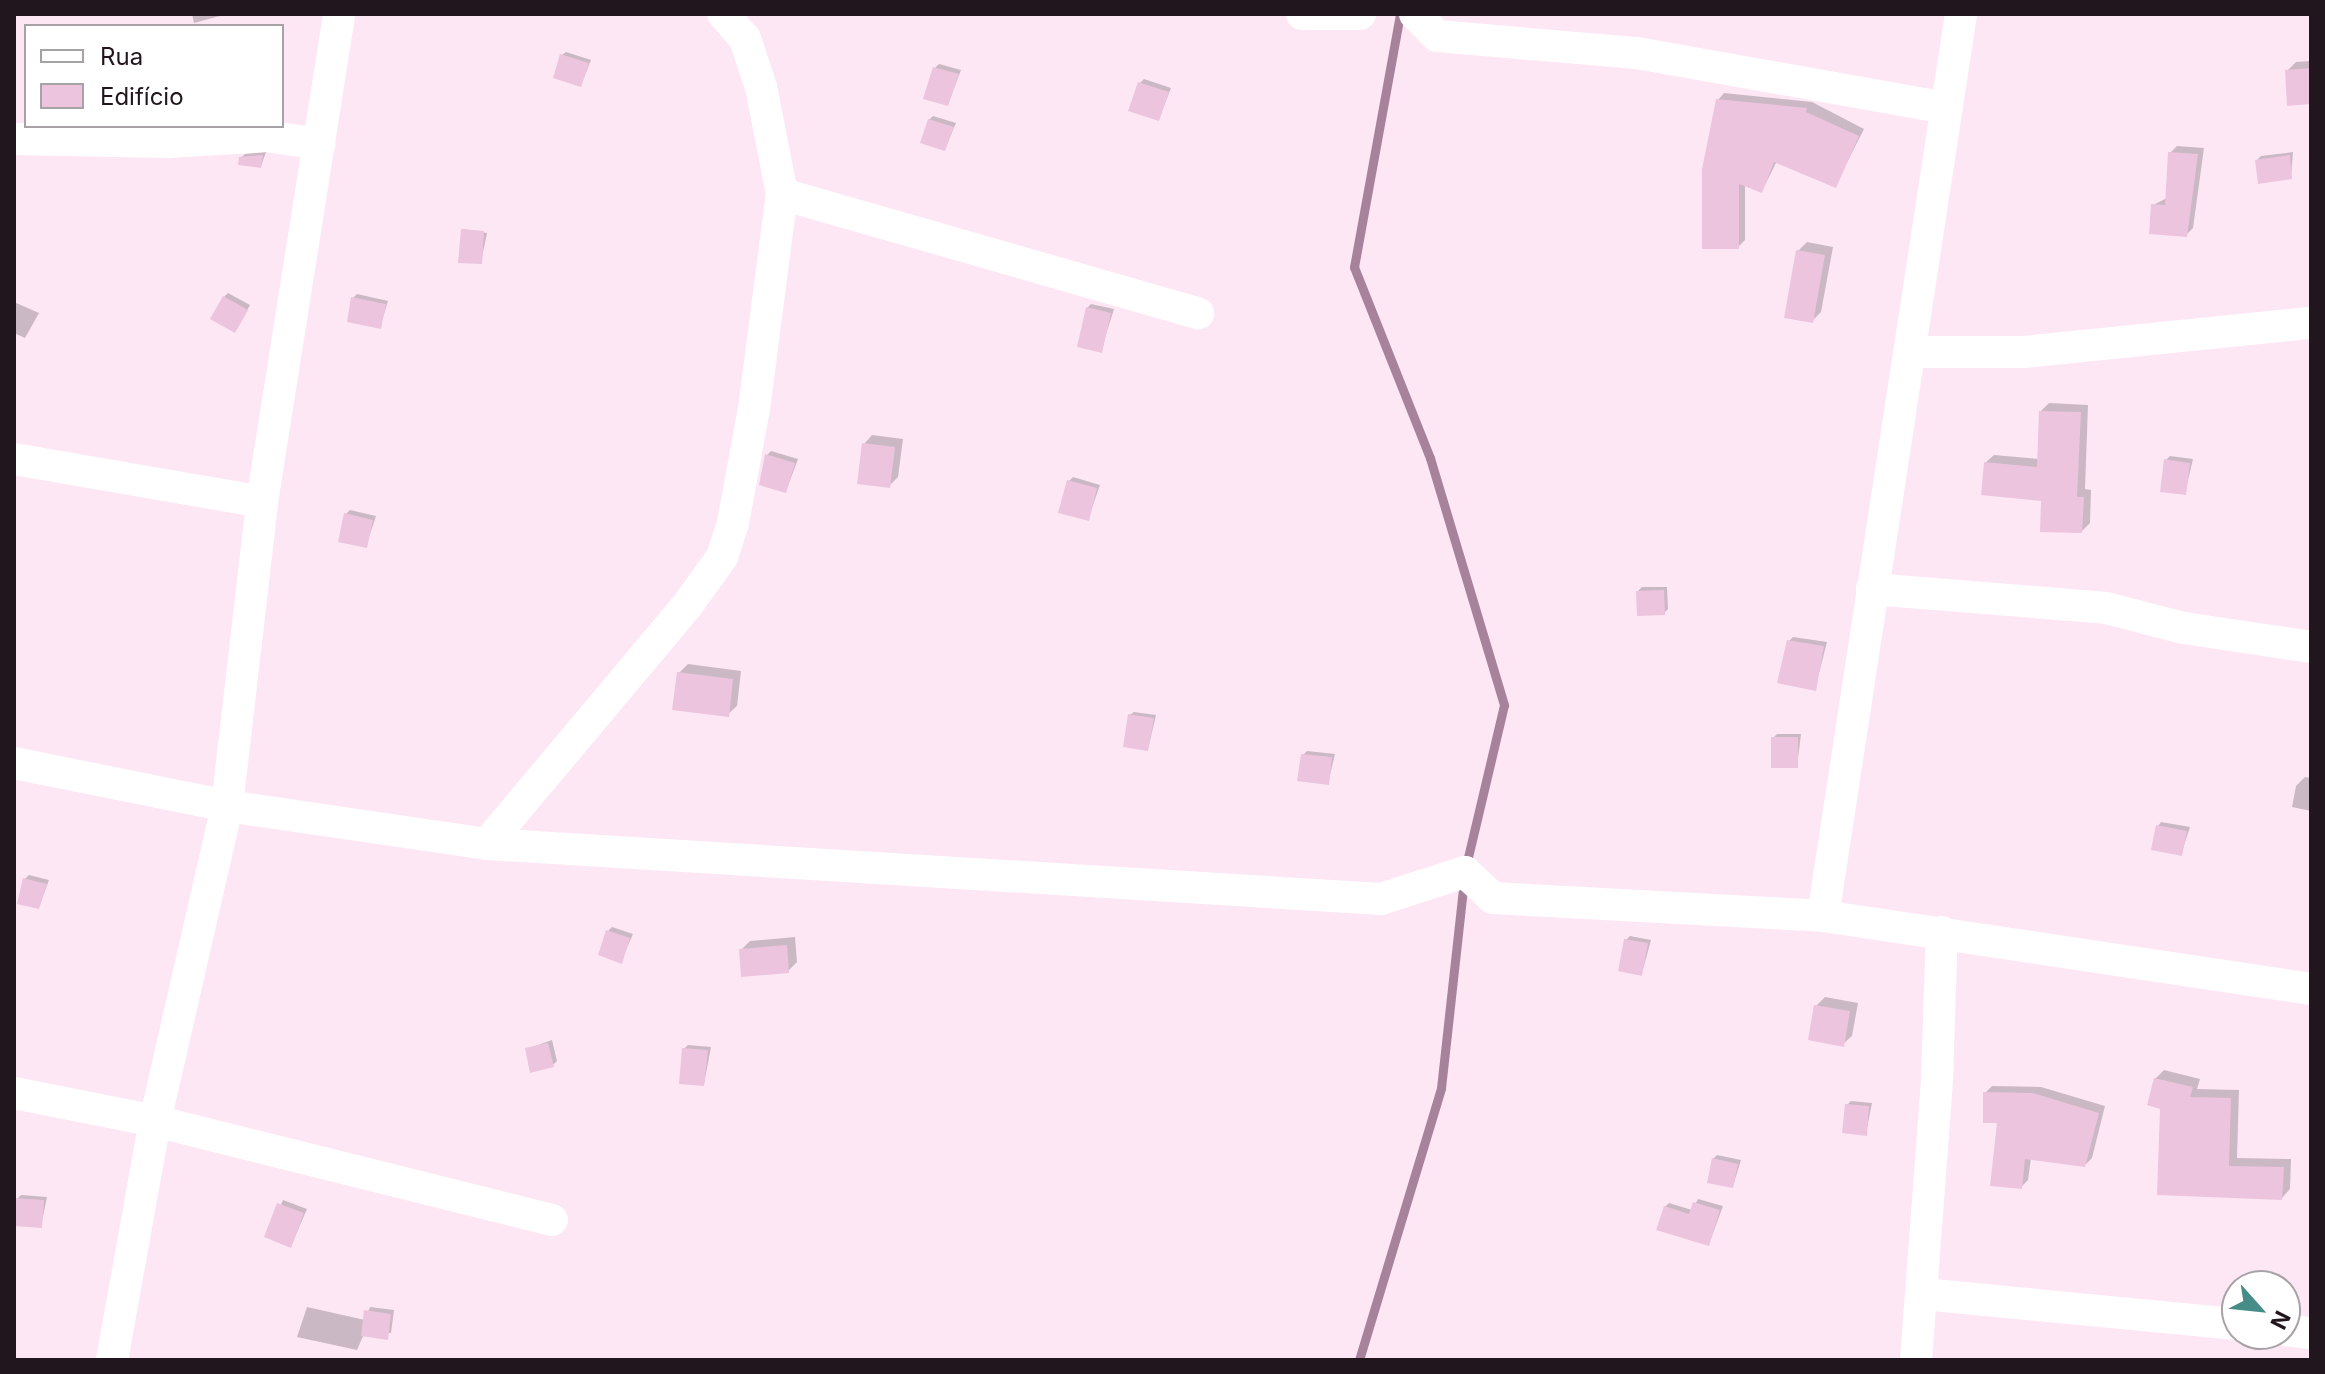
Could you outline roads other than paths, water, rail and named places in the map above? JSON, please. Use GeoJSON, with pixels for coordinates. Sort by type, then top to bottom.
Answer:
{"type":"FeatureCollection","features":[{"type":"Feature","properties":{"kind":"street"},"geometry":{"type":"LineString","coordinates":[[112,1360],[155,1121],[227,806],[262,502],[339,14]]}},
{"type":"Feature","properties":{"kind":"street"},"geometry":{"type":"LineString","coordinates":[[487,844],[722,557],[754,409],[782,194],[778,156],[757,75],[745,39],[723,14]]}},
{"type":"Feature","properties":{"kind":"street"},"geometry":{"type":"LineString","coordinates":[[1302,14],[1360,14]]}},
{"type":"Feature","properties":{"kind":"street"},"geometry":{"type":"LineString","coordinates":[[1415,14],[1437,36],[1637,53],[1946,108]]}},
{"type":"Feature","properties":{"kind":"street"},"geometry":{"type":"LineString","coordinates":[[1823,916],[1961,14]]}},
{"type":"Feature","properties":{"kind":"street"},"geometry":{"type":"LineString","coordinates":[[21,132],[168,142],[266,136],[319,144]]}},
{"type":"Feature","properties":{"kind":"street"},"geometry":{"type":"LineString","coordinates":[[782,194],[1198,313]]}},
{"type":"Feature","properties":{"kind":"street"},"geometry":{"type":"LineString","coordinates":[[1911,352],[2024,352],[2311,323]]}},
{"type":"Feature","properties":{"kind":"street"},"geometry":{"type":"LineString","coordinates":[[14,459],[262,502]]}},
{"type":"Feature","properties":{"kind":"street"},"geometry":{"type":"LineString","coordinates":[[1872,589],[2106,608],[2184,628],[2311,647]]}},
{"type":"Feature","properties":{"kind":"street"},"geometry":{"type":"LineString","coordinates":[[14,763],[227,806],[487,844],[1381,899],[1465,872],[1493,898],[1823,916],[2311,989]]}},
{"type":"Feature","properties":{"kind":"street"},"geometry":{"type":"LineString","coordinates":[[1916,1360],[1923,1294],[1942,932]]}},
{"type":"Feature","properties":{"kind":"street"},"geometry":{"type":"LineString","coordinates":[[14,1093],[155,1121],[552,1220]]}},
{"type":"Feature","properties":{"kind":"street"},"geometry":{"type":"LineString","coordinates":[[1923,1294],[2221,1322]]}},
{"type":"Feature","properties":{"kind":"waterway"},"geometry":{"type":"LineString","coordinates":[[1400,14],[1354,267],[1430,458],[1504,705],[1466,866]]}},
{"type":"Feature","properties":{"kind":"waterway"},"geometry":{"type":"LineString","coordinates":[[1359,1360],[1441,1088],[1464,881]]}}]}
